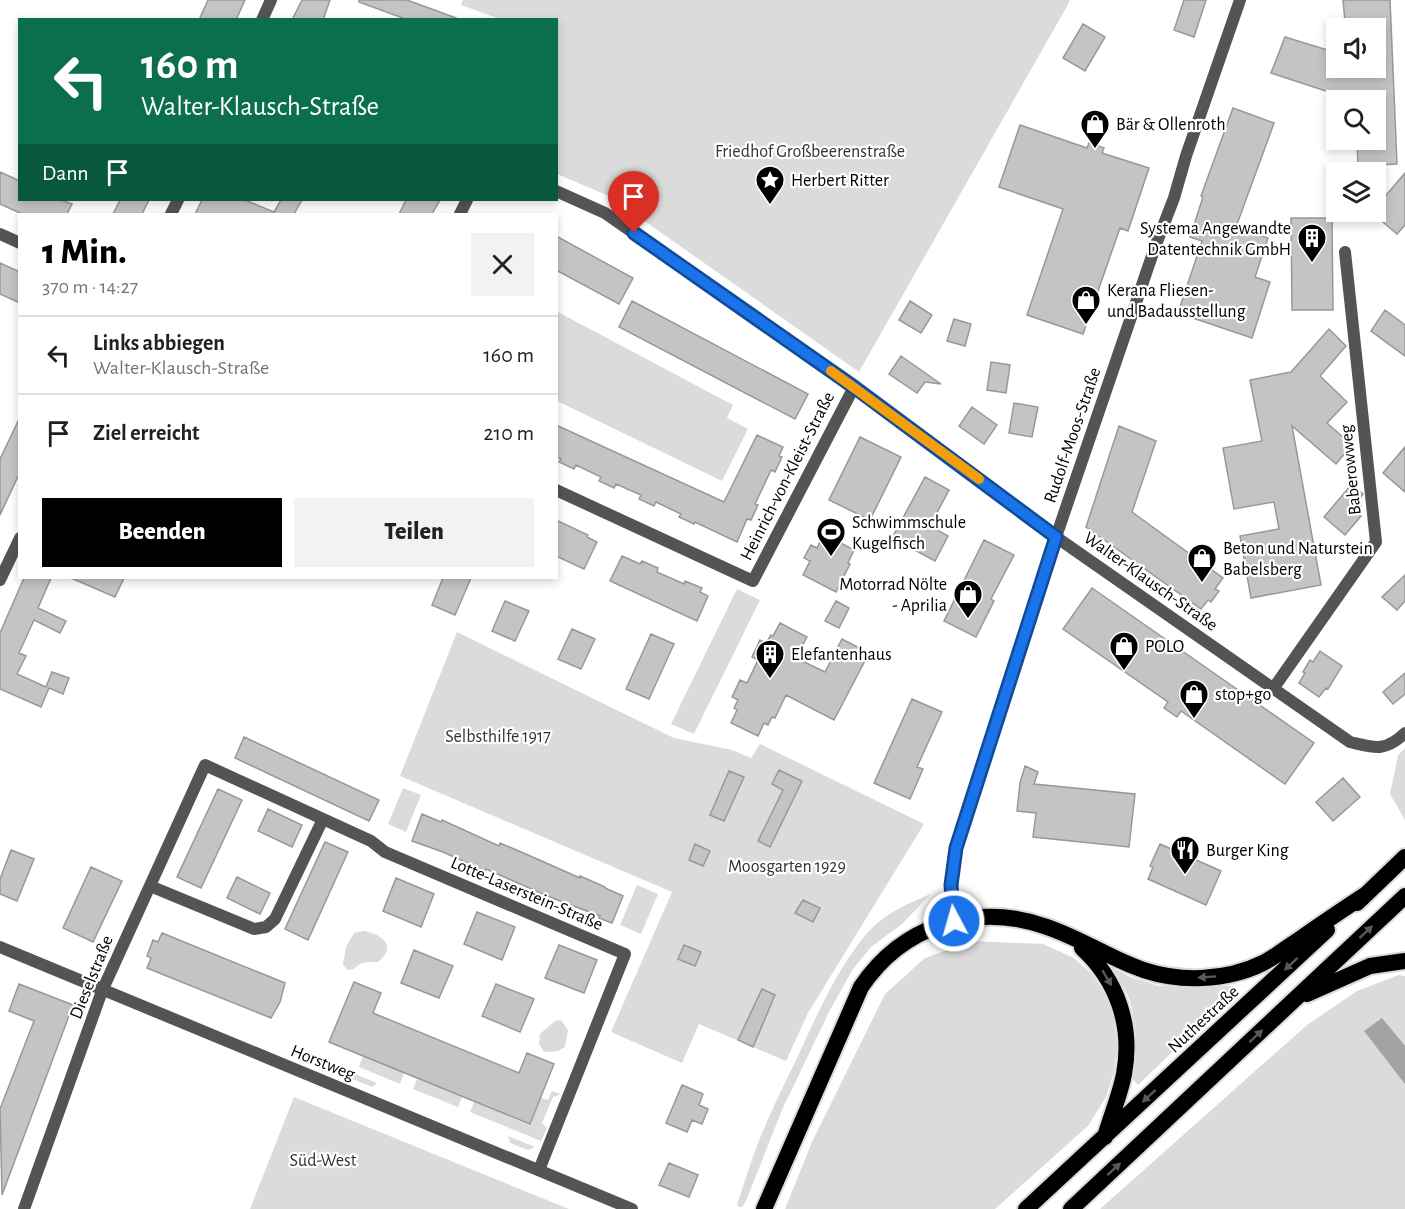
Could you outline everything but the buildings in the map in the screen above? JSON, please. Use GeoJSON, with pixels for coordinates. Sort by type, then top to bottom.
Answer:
{"type":"FeatureCollection","features":[{"type":"Feature","properties":{"kind":"highway","name":"Nuthestraße"},"geometry":{"type":"LineString","coordinates":[[1026,1209],[1405,857]]}},
{"type":"Feature","properties":{"kind":"highway"},"geometry":{"type":"LineString","coordinates":[[764,1209],[861,987],[881,962],[907,940],[954,921],[977,917],[1000,917],[1046,926],[1121,963],[1151,972],[1180,978],[1223,975],[1263,963],[1365,895]]}},
{"type":"Feature","properties":{"kind":"highway"},"geometry":{"type":"LineString","coordinates":[[1071,1209],[1405,896]]}},
{"type":"Feature","properties":{"kind":"highway"},"geometry":{"type":"LineString","coordinates":[[1067,936],[1092,957],[1111,983],[1118,997],[1126,1029],[1127,1045],[1123,1077],[1105,1137]]}},
{"type":"Feature","properties":{"kind":"highway"},"geometry":{"type":"LineString","coordinates":[[1293,1001],[1355,971],[1386,962],[1405,961]]}},
{"type":"Feature","properties":{"kind":"street"},"geometry":{"type":"LineString","coordinates":[[263,18],[271,0]]}},
{"type":"Feature","properties":{"kind":"street","name":"Rudolf-Moos-Straße"},"geometry":{"type":"LineString","coordinates":[[954,921],[951,885],[956,848],[1056,537],[1240,0]]}},
{"type":"Feature","properties":{"kind":"street","name":"Walter-Klausch-Straße"},"geometry":{"type":"LineString","coordinates":[[558,192],[605,213],[854,387],[1056,537],[1350,742],[1378,748],[1394,744],[1405,733]]}},
{"type":"Feature","properties":{"kind":"street"},"geometry":{"type":"LineString","coordinates":[[0,234],[18,242]]}},
{"type":"Feature","properties":{"kind":"street","name":"Baberowweg"},"geometry":{"type":"LineString","coordinates":[[1273,689],[1376,542],[1345,252]]}},
{"type":"Feature","properties":{"kind":"street","name":"Heinrich-von-Kleist-Straße"},"geometry":{"type":"LineString","coordinates":[[558,491],[753,581],[854,387]]}},
{"type":"Feature","properties":{"kind":"street"},"geometry":{"type":"LineString","coordinates":[[0,580],[18,542]]}},
{"type":"Feature","properties":{"kind":"street","name":"Lotte-Laserstein-Straße"},"geometry":{"type":"LineString","coordinates":[[206,765],[371,841],[385,852],[625,954],[539,1170]]}},
{"type":"Feature","properties":{"kind":"street","name":"Dieselstraße"},"geometry":{"type":"LineString","coordinates":[[24,1209],[102,991],[206,765]]}},
{"type":"Feature","properties":{"kind":"street"},"geometry":{"type":"LineString","coordinates":[[150,886],[254,929],[266,927],[275,919],[323,819]]}},
{"type":"Feature","properties":{"kind":"street","name":"Horstweg"},"geometry":{"type":"LineString","coordinates":[[0,947],[632,1209]]}},
{"type":"Feature","properties":{"kind":"green space","name":"Friedhof Großbeerenstraße"},"geometry":{"type":"Polygon","coordinates":[[[463,0],[1070,1],[859,372],[609,196],[558,174],[558,18],[497,18],[461,5],[463,0]]]}},
{"type":"Feature","properties":{"kind":"green space"},"geometry":{"type":"Polygon","coordinates":[[[558,312],[733,405],[727,418],[748,429],[722,481],[558,401],[558,312]]]}},
{"type":"Feature","properties":{"kind":"green space"},"geometry":{"type":"Polygon","coordinates":[[[737,589],[760,600],[694,734],[671,724],[737,589]]]}},
{"type":"Feature","properties":{"kind":"green space"},"geometry":{"type":"Polygon","coordinates":[[[457,632],[674,738],[732,750],[751,758],[760,744],[924,824],[808,1013],[786,1061],[699,1024],[682,1063],[611,1032],[672,892],[400,776],[457,632]]]}},
{"type":"Feature","properties":{"kind":"green space"},"geometry":{"type":"Polygon","coordinates":[[[1405,748],[1405,820],[1390,794],[1398,755],[1405,748]]]}},
{"type":"Feature","properties":{"kind":"green space"},"geometry":{"type":"Polygon","coordinates":[[[403,788],[421,795],[406,832],[388,824],[403,788]]]}},
{"type":"Feature","properties":{"kind":"green space"},"geometry":{"type":"Polygon","coordinates":[[[637,885],[658,894],[641,934],[620,925],[637,885]]]}},
{"type":"Feature","properties":{"kind":"green space"},"geometry":{"type":"Polygon","coordinates":[[[931,894],[902,924],[871,947],[853,969],[830,1010],[782,1110],[746,1201],[742,1207],[739,1207],[737,1205],[747,1175],[770,1115],[840,971],[850,955],[878,922],[900,908],[931,894]]]}},
{"type":"Feature","properties":{"kind":"green space"},"geometry":{"type":"Polygon","coordinates":[[[363,931],[381,937],[385,941],[387,951],[378,962],[365,963],[347,970],[343,964],[346,947],[354,933],[363,931]]]}},
{"type":"Feature","properties":{"kind":"green space"},"geometry":{"type":"Polygon","coordinates":[[[973,941],[1043,944],[1074,958],[1092,974],[1106,996],[1114,1018],[1117,1047],[1114,1072],[1106,1097],[1088,1126],[995,1209],[785,1209],[812,1142],[885,994],[925,958],[973,941]]]}},
{"type":"Feature","properties":{"kind":"green space"},"geometry":{"type":"Polygon","coordinates":[[[1098,960],[1130,977],[1159,986],[1231,986],[1236,991],[1138,1085],[1131,1077],[1135,1032],[1129,998],[1119,980],[1098,960]]]}},
{"type":"Feature","properties":{"kind":"green space"},"geometry":{"type":"Polygon","coordinates":[[[1399,975],[1405,976],[1405,1209],[1100,1209],[1307,1025],[1357,991],[1399,975]]]}},
{"type":"Feature","properties":{"kind":"green space"},"geometry":{"type":"Polygon","coordinates":[[[561,1020],[568,1030],[565,1047],[558,1051],[544,1052],[539,1044],[540,1034],[555,1021],[561,1020]]]}},
{"type":"Feature","properties":{"kind":"green space"},"geometry":{"type":"Polygon","coordinates":[[[363,1056],[404,1073],[400,1084],[359,1067],[363,1056]]]}},
{"type":"Feature","properties":{"kind":"green space"},"geometry":{"type":"Polygon","coordinates":[[[333,1065],[377,1083],[372,1087],[336,1072],[333,1065]]]}},
{"type":"Feature","properties":{"kind":"green space"},"geometry":{"type":"Polygon","coordinates":[[[417,1079],[462,1097],[458,1107],[413,1089],[417,1079]]]}},
{"type":"Feature","properties":{"kind":"green space"},"geometry":{"type":"Polygon","coordinates":[[[552,1091],[561,1094],[553,1097],[542,1123],[547,1128],[541,1141],[470,1112],[474,1102],[530,1125],[541,1098],[548,1100],[552,1091]]]}},
{"type":"Feature","properties":{"kind":"green space","name":"Süd-West"},"geometry":{"type":"Polygon","coordinates":[[[294,1097],[569,1209],[250,1209],[294,1097]]]}},
{"type":"Feature","properties":{"kind":"green space"},"geometry":{"type":"Polygon","coordinates":[[[508,1136],[535,1147],[528,1150],[510,1143],[508,1136]]]}},
{"type":"Feature","properties":{"kind":"shaded area"},"geometry":{"type":"Polygon","coordinates":[[[1382,1018],[1405,1046],[1405,1084],[1364,1031],[1382,1018]]]}},
{"type":"Feature","properties":{"kind":"slow traffic"},"geometry":{"type":"LineString","coordinates":[[831,371],[979,479]]}},
{"type":"Feature","properties":{"kind":"place","name":"Bär & Ollenroth"},"geometry":{"type":"Point","coordinates":[1095,150]}},
{"type":"Feature","properties":{"kind":"place","name":"Herbert Ritter"},"geometry":{"type":"Point","coordinates":[770,206]}},
{"type":"Feature","properties":{"kind":"place","name":"Systema Angewandte Datentechnik GmbH"},"geometry":{"type":"Point","coordinates":[1312,264]}},
{"type":"Feature","properties":{"kind":"place","name":"Kerana Fliesen- und Badausstellung"},"geometry":{"type":"Point","coordinates":[1086,326]}},
{"type":"Feature","properties":{"kind":"place","name":"Schwimmschule Kugelfisch"},"geometry":{"type":"Point","coordinates":[831,558]}},
{"type":"Feature","properties":{"kind":"place","name":"Beton und Naturstein Babelsberg"},"geometry":{"type":"Point","coordinates":[1202,584]}},
{"type":"Feature","properties":{"kind":"place","name":"Motorrad Nölte - Aprilia"},"geometry":{"type":"Point","coordinates":[968,620]}},
{"type":"Feature","properties":{"kind":"place","name":"POLO"},"geometry":{"type":"Point","coordinates":[1124,672]}},
{"type":"Feature","properties":{"kind":"place","name":"Elefantenhaus"},"geometry":{"type":"Point","coordinates":[770,680]}},
{"type":"Feature","properties":{"kind":"place","name":"stop+go"},"geometry":{"type":"Point","coordinates":[1194,720]}},
{"type":"Feature","properties":{"kind":"place","name":"Burger King"},"geometry":{"type":"Point","coordinates":[1185,876]}},
{"type":"Feature","properties":{"kind":"route"},"geometry":{"type":"LineString","coordinates":[[634,233],[854,387],[1056,537],[956,848],[951,885],[954,921]]}},
{"type":"Feature","properties":{"kind":"park label","name":"Selbsthilfe 1917"},"geometry":{"type":"Point","coordinates":[498,736]}},
{"type":"Feature","properties":{"kind":"park label","name":"Moosgarten 1929"},"geometry":{"type":"Point","coordinates":[787,866]}}]}
